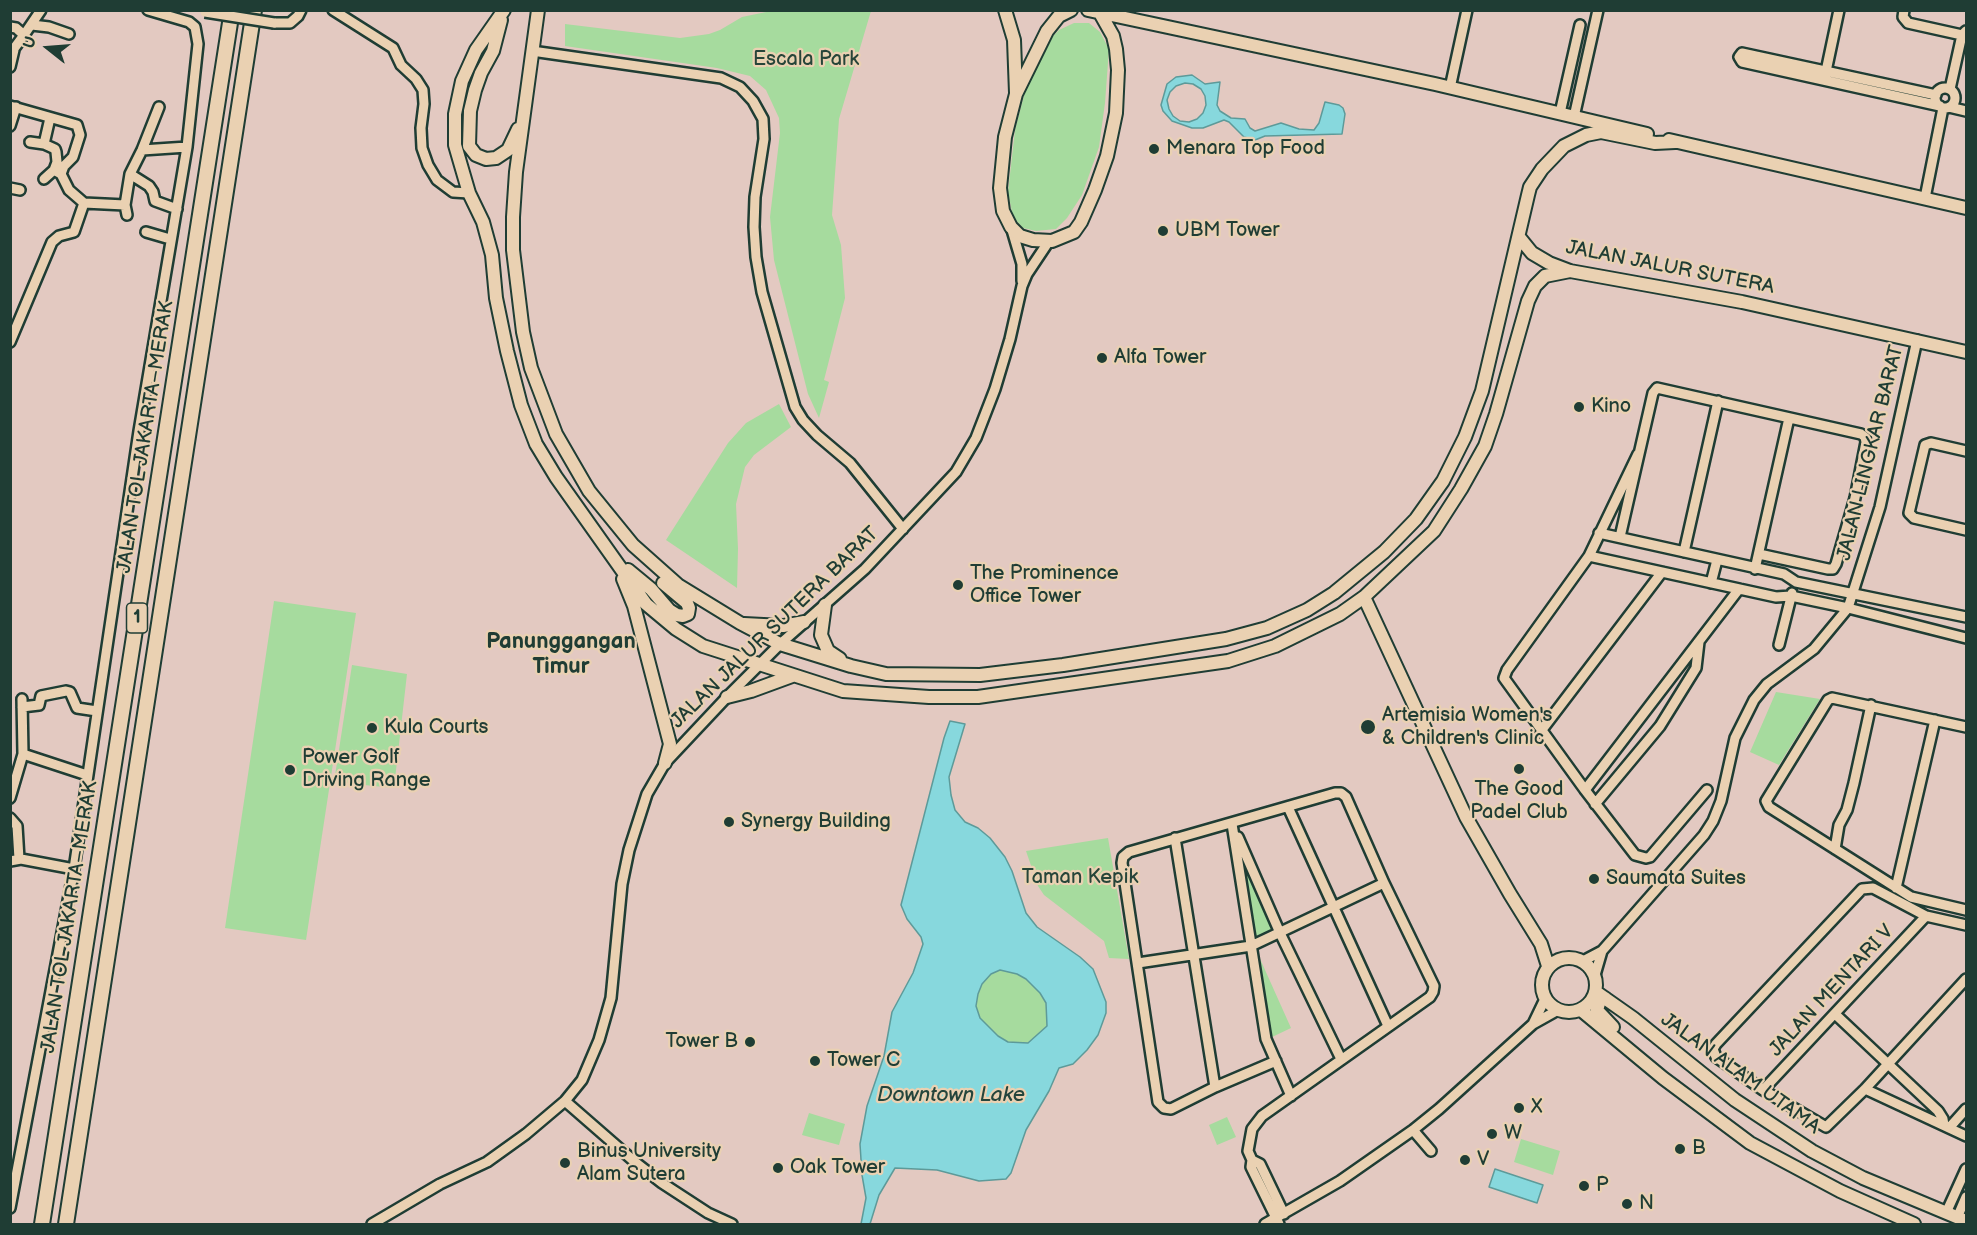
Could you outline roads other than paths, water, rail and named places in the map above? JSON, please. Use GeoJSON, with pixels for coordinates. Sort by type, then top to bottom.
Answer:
{"type":"FeatureCollection","features":[{"type":"Feature","properties":{"kind":"highway","name":"JALAN TOL JAKARTA–MERAK"},"geometry":{"type":"LineString","coordinates":[[42,1224],[232,10]]}},
{"type":"Feature","properties":{"kind":"highway","name":"1"},"geometry":{"type":"LineString","coordinates":[[66,1224],[254,10]]}},
{"type":"Feature","properties":{"kind":"main road"},"geometry":{"type":"LineString","coordinates":[[538,10],[513,218],[513,250],[523,332],[531,368],[552,425],[589,491],[663,583],[687,603],[688,614],[677,615],[669,610],[651,589],[615,560]]}},
{"type":"Feature","properties":{"kind":"main road"},"geometry":{"type":"LineString","coordinates":[[1005,10],[1014,40],[1016,94]]}},
{"type":"Feature","properties":{"kind":"main road"},"geometry":{"type":"LineString","coordinates":[[1016,94],[1047,31],[1059,16],[1071,10]]}},
{"type":"Feature","properties":{"kind":"main road"},"geometry":{"type":"LineString","coordinates":[[503,12],[476,50],[462,81],[455,114],[455,145],[469,193],[483,222],[492,255],[496,298],[507,351],[521,405],[536,444],[556,477],[646,604],[676,629],[703,646],[843,691],[929,697],[978,697],[1228,661],[1275,646],[1340,614],[1364,597],[1434,531],[1485,446],[1528,301],[1535,286],[1545,276],[1570,271]]}},
{"type":"Feature","properties":{"kind":"main road"},"geometry":{"type":"LineString","coordinates":[[503,12],[492,51],[475,90],[470,111],[469,146],[476,154],[486,159],[496,158],[508,150],[523,120]]}},
{"type":"Feature","properties":{"kind":"main road"},"geometry":{"type":"LineString","coordinates":[[1094,12],[1450,88],[1966,208]]}},
{"type":"Feature","properties":{"kind":"main road"},"geometry":{"type":"LineString","coordinates":[[1011,227],[1020,236],[1033,240],[1049,241],[1066,237],[1074,232],[1081,222],[1107,156],[1116,113],[1118,70],[1116,49],[1110,28],[1094,12]]}},
{"type":"Feature","properties":{"kind":"main road","name":"JALAN JALUR SUTERA BARAT"},"geometry":{"type":"LineString","coordinates":[[1011,227],[1003,212],[1000,188],[1005,137],[1016,94]]}},
{"type":"Feature","properties":{"kind":"main road"},"geometry":{"type":"LineString","coordinates":[[633,545],[678,585],[740,623],[780,644],[851,666],[886,674],[980,675],[1063,665],[1226,639],[1267,628],[1307,610],[1348,582],[1384,552],[1416,519],[1443,481],[1465,437],[1482,392],[1530,187],[1542,169],[1564,146],[1586,135],[1601,132],[1655,143],[1675,142]]}},
{"type":"Feature","properties":{"kind":"main road","name":"JALAN JALUR SUTERA"},"geometry":{"type":"LineString","coordinates":[[1519,237],[1532,253],[1570,271],[1712,296],[1966,352]]}},
{"type":"Feature","properties":{"kind":"main road"},"geometry":{"type":"LineString","coordinates":[[615,560],[634,606],[670,744],[665,763]]}},
{"type":"Feature","properties":{"kind":"main road"},"geometry":{"type":"LineString","coordinates":[[1364,597],[1466,817],[1541,944],[1548,966]]}},
{"type":"Feature","properties":{"kind":"main road"},"geometry":{"type":"LineString","coordinates":[[825,605],[821,635],[828,651],[851,666]]}},
{"type":"Feature","properties":{"kind":"main road"},"geometry":{"type":"LineString","coordinates":[[740,623],[783,626],[804,622]]}},
{"type":"Feature","properties":{"kind":"main road"},"geometry":{"type":"LineString","coordinates":[[727,697],[792,676]]}},
{"type":"Feature","properties":{"kind":"main road"},"geometry":{"type":"LineString","coordinates":[[1541,944],[1564,957]]}},
{"type":"Feature","properties":{"kind":"main road"},"geometry":{"type":"LineString","coordinates":[[1600,995],[1581,1010],[1573,1012],[1558,1010],[1545,999],[1541,988],[1543,976],[1548,966],[1564,957],[1574,957],[1590,967],[1600,995],[1597,1010],[1628,1040],[1633,1054]]}},
{"type":"Feature","properties":{"kind":"main road","name":"JALAN ALAM UTAMA"},"geometry":{"type":"LineString","coordinates":[[1600,995],[1754,1113],[1812,1151],[1849,1171],[1956,1218]]}},
{"type":"Feature","properties":{"kind":"main road"},"geometry":{"type":"LineString","coordinates":[[1581,1010],[1633,1054],[1750,1143],[1840,1191],[1914,1224]]}},
{"type":"Feature","properties":{"kind":"main road"},"geometry":{"type":"LineString","coordinates":[[1840,1191],[1849,1171]]}},
{"type":"Feature","properties":{"kind":"street"},"geometry":{"type":"LineString","coordinates":[[10,67],[12,51],[41,10]]}},
{"type":"Feature","properties":{"kind":"street"},"geometry":{"type":"LineString","coordinates":[[10,1208],[74,869],[170,239],[187,147],[198,44],[197,34],[195,27],[189,22],[148,10]]}},
{"type":"Feature","properties":{"kind":"street"},"geometry":{"type":"LineString","coordinates":[[202,11],[273,23],[290,23],[301,10]]}},
{"type":"Feature","properties":{"kind":"street"},"geometry":{"type":"LineString","coordinates":[[333,10],[393,48],[401,65],[416,79],[423,90],[422,148],[428,165],[438,180],[453,192],[469,193]]}},
{"type":"Feature","properties":{"kind":"street"},"geometry":{"type":"LineString","coordinates":[[1450,88],[1467,10]]}},
{"type":"Feature","properties":{"kind":"street"},"geometry":{"type":"LineString","coordinates":[[1574,117],[1598,10]]}},
{"type":"Feature","properties":{"kind":"street"},"geometry":{"type":"LineString","coordinates":[[1904,10],[1903,18],[1908,23],[1964,33],[1950,89],[1955,97],[1954,103],[1944,107]]}},
{"type":"Feature","properties":{"kind":"street"},"geometry":{"type":"LineString","coordinates":[[1825,76],[1837,11]]}},
{"type":"Feature","properties":{"kind":"street"},"geometry":{"type":"LineString","coordinates":[[32,25],[49,27],[69,34]]}},
{"type":"Feature","properties":{"kind":"street"},"geometry":{"type":"LineString","coordinates":[[1560,113],[1580,25]]}},
{"type":"Feature","properties":{"kind":"street"},"geometry":{"type":"LineString","coordinates":[[10,27],[16,28],[24,35]]}},
{"type":"Feature","properties":{"kind":"street"},"geometry":{"type":"LineString","coordinates":[[532,51],[721,78],[740,87],[753,101],[763,120],[764,139],[755,197],[756,257],[762,292],[795,407],[817,435],[850,464],[903,529]]}},
{"type":"Feature","properties":{"kind":"street"},"geometry":{"type":"LineString","coordinates":[[1936,94],[1825,76],[1742,62],[1739,57],[1742,53],[1825,76],[1944,107],[1966,111]]}},
{"type":"Feature","properties":{"kind":"street"},"geometry":{"type":"LineString","coordinates":[[1944,107],[1936,101],[1936,94],[1940,90],[1950,89]]}},
{"type":"Feature","properties":{"kind":"street"},"geometry":{"type":"LineString","coordinates":[[10,126],[13,106],[77,125],[80,135],[73,157],[58,172],[44,179]]}},
{"type":"Feature","properties":{"kind":"street"},"geometry":{"type":"LineString","coordinates":[[127,215],[125,205],[130,174],[159,107]]}},
{"type":"Feature","properties":{"kind":"street"},"geometry":{"type":"LineString","coordinates":[[1925,198],[1944,107]]}},
{"type":"Feature","properties":{"kind":"street"},"geometry":{"type":"LineString","coordinates":[[44,144],[50,118]]}},
{"type":"Feature","properties":{"kind":"street"},"geometry":{"type":"LineString","coordinates":[[30,142],[44,144],[55,149],[58,172],[69,190],[84,203],[125,205]]}},
{"type":"Feature","properties":{"kind":"street"},"geometry":{"type":"LineString","coordinates":[[142,150],[187,147]]}},
{"type":"Feature","properties":{"kind":"street"},"geometry":{"type":"LineString","coordinates":[[130,174],[148,186],[153,192],[155,201],[177,208]]}},
{"type":"Feature","properties":{"kind":"street"},"geometry":{"type":"LineString","coordinates":[[10,342],[52,242],[59,236],[74,231],[84,203]]}},
{"type":"Feature","properties":{"kind":"street","name":"JALAN JALUR SUTERA BARAT"},"geometry":{"type":"LineString","coordinates":[[1011,227],[1022,264],[1022,286]]}},
{"type":"Feature","properties":{"kind":"street"},"geometry":{"type":"LineString","coordinates":[[146,232],[170,239]]}},
{"type":"Feature","properties":{"kind":"street","name":"JALAN JALUR SUTERA BARAT"},"geometry":{"type":"LineString","coordinates":[[372,1224],[440,1184],[487,1162],[526,1134],[565,1101],[582,1080],[599,1040],[609,1006],[622,884],[629,850],[646,794],[665,763],[727,697],[903,529],[956,472],[976,438],[995,389],[1010,339],[1022,286],[1027,274],[1049,241]]}},
{"type":"Feature","properties":{"kind":"street","name":"JALAN LINGKAR BARAT"},"geometry":{"type":"LineString","coordinates":[[1583,961],[1602,951],[1704,835],[1721,801],[1735,738],[1754,700],[1767,684],[1814,650],[1848,608],[1880,507],[1917,340]]}},
{"type":"Feature","properties":{"kind":"street"},"geometry":{"type":"LineString","coordinates":[[1620,537],[1653,393],[1657,388],[1861,434],[1865,437],[1855,498],[1833,569],[1759,554]]}},
{"type":"Feature","properties":{"kind":"street"},"geometry":{"type":"LineString","coordinates":[[1684,552],[1718,401]]}},
{"type":"Feature","properties":{"kind":"street"},"geometry":{"type":"LineString","coordinates":[[1755,569],[1789,418]]}},
{"type":"Feature","properties":{"kind":"street"},"geometry":{"type":"LineString","coordinates":[[1966,451],[1927,444],[1923,449],[1909,510],[1911,516],[1966,530]]}},
{"type":"Feature","properties":{"kind":"street"},"geometry":{"type":"LineString","coordinates":[[1638,454],[1589,556],[1504,674],[1506,682],[1541,731],[1635,855],[1650,857],[1707,790]]}},
{"type":"Feature","properties":{"kind":"street"},"geometry":{"type":"LineString","coordinates":[[1599,533],[1784,574],[1796,582],[1966,617]]}},
{"type":"Feature","properties":{"kind":"street"},"geometry":{"type":"LineString","coordinates":[[1589,556],[1776,597],[1791,596],[1848,608],[1966,638]]}},
{"type":"Feature","properties":{"kind":"street"},"geometry":{"type":"LineString","coordinates":[[1711,583],[1717,560]]}},
{"type":"Feature","properties":{"kind":"street"},"geometry":{"type":"LineString","coordinates":[[1541,731],[1662,572]]}},
{"type":"Feature","properties":{"kind":"street"},"geometry":{"type":"LineString","coordinates":[[1779,645],[1796,582]]}},
{"type":"Feature","properties":{"kind":"street"},"geometry":{"type":"LineString","coordinates":[[1585,790],[1739,589]]}},
{"type":"Feature","properties":{"kind":"street"},"geometry":{"type":"LineString","coordinates":[[1596,804],[1660,726],[1696,668],[1699,642]]}},
{"type":"Feature","properties":{"kind":"street"},"geometry":{"type":"LineString","coordinates":[[10,798],[23,754],[22,703],[39,705],[41,696],[66,691],[70,692],[76,708],[97,711]]}},
{"type":"Feature","properties":{"kind":"street"},"geometry":{"type":"LineString","coordinates":[[1966,727],[1835,697],[1828,700],[1767,798],[1769,807],[1911,897],[1966,910]]}},
{"type":"Feature","properties":{"kind":"street"},"geometry":{"type":"LineString","coordinates":[[1835,849],[1839,825],[1848,804],[1871,705]]}},
{"type":"Feature","properties":{"kind":"street"},"geometry":{"type":"LineString","coordinates":[[1896,888],[1935,720]]}},
{"type":"Feature","properties":{"kind":"street"},"geometry":{"type":"LineString","coordinates":[[23,754],[87,775]]}},
{"type":"Feature","properties":{"kind":"street"},"geometry":{"type":"LineString","coordinates":[[1276,1061],[1171,1109],[1164,1108],[1158,1101],[1122,863],[1129,852],[1341,793],[1346,797],[1384,883],[1434,986],[1430,997],[1262,1116],[1252,1129],[1248,1151],[1252,1160],[1260,1164],[1280,1219]]}},
{"type":"Feature","properties":{"kind":"street"},"geometry":{"type":"LineString","coordinates":[[1288,807],[1388,1026]]}},
{"type":"Feature","properties":{"kind":"street"},"geometry":{"type":"LineString","coordinates":[[10,818],[17,826],[15,860],[74,869]]}},
{"type":"Feature","properties":{"kind":"street"},"geometry":{"type":"LineString","coordinates":[[1232,824],[1280,933],[1341,1059]]}},
{"type":"Feature","properties":{"kind":"street"},"geometry":{"type":"LineString","coordinates":[[1232,824],[1266,1039],[1291,1096]]}},
{"type":"Feature","properties":{"kind":"street"},"geometry":{"type":"LineString","coordinates":[[1823,841],[1829,832],[1839,825]]}},
{"type":"Feature","properties":{"kind":"street"},"geometry":{"type":"LineString","coordinates":[[1175,838],[1215,1087]]}},
{"type":"Feature","properties":{"kind":"street"},"geometry":{"type":"LineString","coordinates":[[1138,963],[1251,946],[1384,883]]}},
{"type":"Feature","properties":{"kind":"street"},"geometry":{"type":"LineString","coordinates":[[1966,925],[1926,916],[1873,888],[1862,889],[1713,1049],[1716,1057],[1763,1090],[1826,1127],[1866,1089],[1966,979]]}},
{"type":"Feature","properties":{"kind":"street","name":"JALAN MENTARI V"},"geometry":{"type":"LineString","coordinates":[[1763,1090],[1926,916]]}},
{"type":"Feature","properties":{"kind":"street","name":"JALAN LINGKAR BARAT"},"geometry":{"type":"LineString","coordinates":[[1594,975],[1602,951]]}},
{"type":"Feature","properties":{"kind":"street"},"geometry":{"type":"LineString","coordinates":[[1533,1024],[1545,999]]}},
{"type":"Feature","properties":{"kind":"street"},"geometry":{"type":"LineString","coordinates":[[1265,1224],[1280,1219],[1340,1182],[1413,1130],[1439,1110],[1533,1024],[1558,1010]]}},
{"type":"Feature","properties":{"kind":"street"},"geometry":{"type":"LineString","coordinates":[[1835,1014],[1938,1111],[1947,1127]]}},
{"type":"Feature","properties":{"kind":"street"},"geometry":{"type":"LineString","coordinates":[[1866,1089],[1966,1136]]}},
{"type":"Feature","properties":{"kind":"street"},"geometry":{"type":"LineString","coordinates":[[565,1101],[662,1183],[708,1213],[732,1224]]}},
{"type":"Feature","properties":{"kind":"street"},"geometry":{"type":"LineString","coordinates":[[1947,1127],[1966,1109]]}},
{"type":"Feature","properties":{"kind":"street"},"geometry":{"type":"LineString","coordinates":[[1413,1130],[1431,1151]]}},
{"type":"Feature","properties":{"kind":"street"},"geometry":{"type":"LineString","coordinates":[[1956,1218],[1966,1169]]}},
{"type":"Feature","properties":{"kind":"street"},"geometry":{"type":"LineString","coordinates":[[1956,1218],[1966,1197]]}},
{"type":"Feature","properties":{"kind":"water"},"geometry":{"type":"Polygon","coordinates":[[[1192,75],[1205,84],[1220,82],[1217,105],[1220,111],[1231,118],[1245,119],[1250,128],[1255,131],[1281,123],[1299,129],[1314,130],[1319,123],[1325,102],[1339,105],[1345,114],[1342,134],[1265,136],[1255,140],[1244,137],[1224,120],[1203,128],[1192,128],[1172,121],[1161,105],[1167,84],[1176,77],[1192,75]],[[1185,83],[1176,86],[1170,92],[1167,100],[1173,116],[1180,121],[1189,122],[1197,119],[1203,113],[1206,105],[1201,89],[1193,84],[1185,83]]]}},
{"type":"Feature","properties":{"kind":"water","name":"Downtown Lake"},"geometry":{"type":"Polygon","coordinates":[[[950,721],[965,724],[949,777],[955,810],[965,822],[978,828],[990,838],[1005,857],[1026,913],[1037,927],[1080,957],[1093,969],[1106,1002],[1106,1013],[1098,1035],[1087,1050],[1073,1064],[1059,1068],[1049,1091],[1026,1130],[1011,1173],[1006,1179],[979,1181],[937,1170],[895,1168],[879,1195],[870,1224],[861,1224],[866,1198],[860,1144],[867,1106],[884,1056],[892,1012],[913,973],[923,944],[901,905],[950,721]],[[1000,970],[991,974],[982,984],[976,1006],[980,1018],[998,1036],[1008,1042],[1028,1043],[1047,1026],[1046,1003],[1026,979],[1000,970]]]}},
{"type":"Feature","properties":{"kind":"water"},"geometry":{"type":"Polygon","coordinates":[[[1495,1169],[1543,1185],[1537,1203],[1489,1187],[1495,1169]]]}},
{"type":"Feature","properties":{"kind":"place","name":"Menara Top Food"},"geometry":{"type":"Point","coordinates":[1154,149]}},
{"type":"Feature","properties":{"kind":"place","name":"UBM Tower"},"geometry":{"type":"Point","coordinates":[1163,231]}},
{"type":"Feature","properties":{"kind":"place","name":"Alfa Tower"},"geometry":{"type":"Point","coordinates":[1102,358]}},
{"type":"Feature","properties":{"kind":"place","name":"Kino"},"geometry":{"type":"Point","coordinates":[1579,407]}},
{"type":"Feature","properties":{"kind":"place","name":"The Prominence Office Tower"},"geometry":{"type":"Point","coordinates":[958,585]}},
{"type":"Feature","properties":{"kind":"place","name":"Artemisia Women's & Children's Clinic"},"geometry":{"type":"Point","coordinates":[1368,727]}},
{"type":"Feature","properties":{"kind":"place","name":"Kula Courts"},"geometry":{"type":"Point","coordinates":[372,728]}},
{"type":"Feature","properties":{"kind":"place","name":"The Good Padel Club"},"geometry":{"type":"Point","coordinates":[1519,769]}},
{"type":"Feature","properties":{"kind":"place","name":"Power Golf Driving Range"},"geometry":{"type":"Point","coordinates":[290,770]}},
{"type":"Feature","properties":{"kind":"place","name":"Synergy Building"},"geometry":{"type":"Point","coordinates":[729,822]}},
{"type":"Feature","properties":{"kind":"place","name":"Saumata Suites"},"geometry":{"type":"Point","coordinates":[1594,879]}},
{"type":"Feature","properties":{"kind":"place","name":"Tower B"},"geometry":{"type":"Point","coordinates":[750,1042]}},
{"type":"Feature","properties":{"kind":"place","name":"Tower C"},"geometry":{"type":"Point","coordinates":[815,1061]}},
{"type":"Feature","properties":{"kind":"place","name":"X"},"geometry":{"type":"Point","coordinates":[1519,1108]}},
{"type":"Feature","properties":{"kind":"place","name":"W"},"geometry":{"type":"Point","coordinates":[1492,1134]}},
{"type":"Feature","properties":{"kind":"place","name":"B"},"geometry":{"type":"Point","coordinates":[1680,1149]}},
{"type":"Feature","properties":{"kind":"place","name":"V"},"geometry":{"type":"Point","coordinates":[1465,1160]}},
{"type":"Feature","properties":{"kind":"place","name":"Binus University Alam Sutera"},"geometry":{"type":"Point","coordinates":[565,1163]}},
{"type":"Feature","properties":{"kind":"place","name":"Oak Tower"},"geometry":{"type":"Point","coordinates":[778,1168]}},
{"type":"Feature","properties":{"kind":"place","name":"P"},"geometry":{"type":"Point","coordinates":[1584,1186]}},
{"type":"Feature","properties":{"kind":"place","name":"N"},"geometry":{"type":"Point","coordinates":[1627,1204]}},
{"type":"Feature","properties":{"kind":"district","name":"Panunggangan Timur"},"geometry":{"type":"Point","coordinates":[561,654]}},
{"type":"Feature","properties":{"kind":"park label","name":"Escala Park"},"geometry":{"type":"Point","coordinates":[806,60]}},
{"type":"Feature","properties":{"kind":"park label","name":"Taman Kepik"},"geometry":{"type":"Point","coordinates":[1080,878]}}]}
